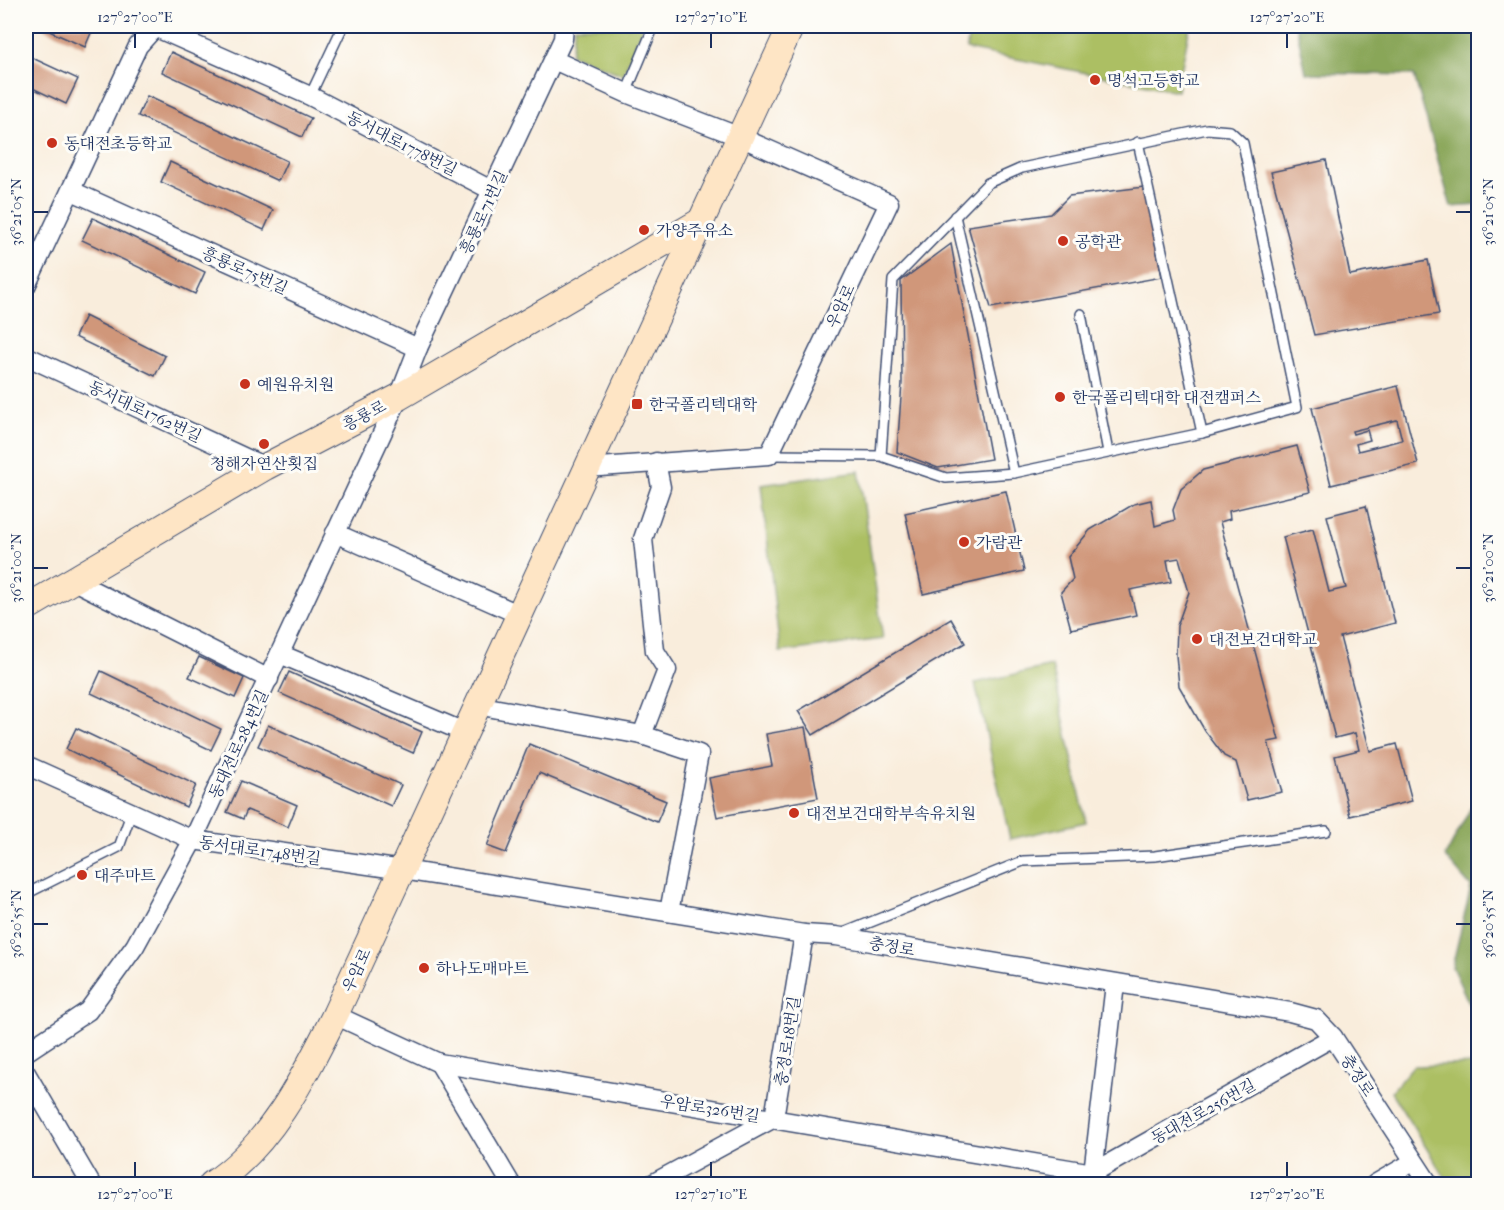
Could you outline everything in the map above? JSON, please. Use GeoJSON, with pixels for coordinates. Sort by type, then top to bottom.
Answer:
{"type":"FeatureCollection","features":[{"type":"Feature","properties":{"kind":"main road","name":"우암로"},"geometry":{"type":"LineString","coordinates":[[212,1185],[253,1148],[283,1110],[335,1015],[791,26]]}},
{"type":"Feature","properties":{"kind":"main road","name":"흥룡로"},"geometry":{"type":"LineString","coordinates":[[26,608],[266,467],[399,397],[701,221]]}},
{"type":"Feature","properties":{"kind":"street","name":"동서대로1778번길"},"geometry":{"type":"LineString","coordinates":[[154,26],[310,96],[493,191]]}},
{"type":"Feature","properties":{"kind":"street"},"geometry":{"type":"LineString","coordinates":[[26,286],[138,46],[154,26]]}},
{"type":"Feature","properties":{"kind":"street","name":"흥룡로71번길"},"geometry":{"type":"LineString","coordinates":[[399,397],[418,348],[554,60],[563,39],[564,26]]}},
{"type":"Feature","properties":{"kind":"street","name":"우암로"},"geometry":{"type":"LineString","coordinates":[[554,60],[626,93],[740,137],[889,203],[769,455]]}},
{"type":"Feature","properties":{"kind":"street","name":"흥룡로75번길"},"geometry":{"type":"LineString","coordinates":[[72,191],[418,348]]}},
{"type":"Feature","properties":{"kind":"street","name":"동서대로1762번길"},"geometry":{"type":"LineString","coordinates":[[26,356],[266,467]]}},
{"type":"Feature","properties":{"kind":"street","name":"동대전로284번길"},"geometry":{"type":"LineString","coordinates":[[26,1052],[88,1011],[135,946],[193,840],[399,397]]}},
{"type":"Feature","properties":{"kind":"street"},"geometry":{"type":"LineString","coordinates":[[586,468],[769,455]]}},
{"type":"Feature","properties":{"kind":"street"},"geometry":{"type":"LineString","coordinates":[[642,735],[667,670],[655,651],[643,538],[661,487],[656,462]]}},
{"type":"Feature","properties":{"kind":"street"},"geometry":{"type":"LineString","coordinates":[[335,533],[518,614]]}},
{"type":"Feature","properties":{"kind":"street"},"geometry":{"type":"LineString","coordinates":[[72,580],[269,679]]}},
{"type":"Feature","properties":{"kind":"street"},"geometry":{"type":"LineString","coordinates":[[280,654],[464,732]]}},
{"type":"Feature","properties":{"kind":"street"},"geometry":{"type":"LineString","coordinates":[[476,705],[642,735],[699,754],[669,912]]}},
{"type":"Feature","properties":{"kind":"street","name":"동서대로1748번길"},"geometry":{"type":"LineString","coordinates":[[26,765],[193,840],[403,870]]}},
{"type":"Feature","properties":{"kind":"street","name":"충정로"},"geometry":{"type":"LineString","coordinates":[[403,870],[804,934],[837,936],[1290,1012],[1316,1019],[1333,1037],[1429,1185]]}},
{"type":"Feature","properties":{"kind":"street","name":"충정로18번길"},"geometry":{"type":"LineString","coordinates":[[774,1118],[804,934]]}},
{"type":"Feature","properties":{"kind":"street"},"geometry":{"type":"LineString","coordinates":[[1094,1173],[1115,984]]}},
{"type":"Feature","properties":{"kind":"street","name":"우암로326번길"},"geometry":{"type":"LineString","coordinates":[[335,1015],[439,1063],[1094,1173]]}},
{"type":"Feature","properties":{"kind":"street","name":"동대전로256번길"},"geometry":{"type":"LineString","coordinates":[[1073,1185],[1333,1037]]}},
{"type":"Feature","properties":{"kind":"street"},"geometry":{"type":"LineString","coordinates":[[439,1063],[511,1185]]}},
{"type":"Feature","properties":{"kind":"street"},"geometry":{"type":"LineString","coordinates":[[26,1073],[92,1185]]}},
{"type":"Feature","properties":{"kind":"street"},"geometry":{"type":"LineString","coordinates":[[652,1185],[774,1118]]}},
{"type":"Feature","properties":{"kind":"street"},"geometry":{"type":"LineString","coordinates":[[1375,1185],[1413,1162]]}},
{"type":"Feature","properties":{"kind":"lane"},"geometry":{"type":"LineString","coordinates":[[310,96],[343,26]]}},
{"type":"Feature","properties":{"kind":"lane"},"geometry":{"type":"LineString","coordinates":[[626,93],[654,26]]}},
{"type":"Feature","properties":{"kind":"lane"},"geometry":{"type":"LineString","coordinates":[[769,455],[881,456],[946,478],[1014,473],[1202,433],[1296,407],[1243,143],[1230,131],[1207,129],[1022,168],[988,183],[893,280],[881,456]]}},
{"type":"Feature","properties":{"kind":"lane"},"geometry":{"type":"LineString","coordinates":[[1138,142],[1202,433]]}},
{"type":"Feature","properties":{"kind":"lane"},"geometry":{"type":"LineString","coordinates":[[955,216],[1014,473]]}},
{"type":"Feature","properties":{"kind":"lane"},"geometry":{"type":"LineString","coordinates":[[1081,314],[1108,452]]}},
{"type":"Feature","properties":{"kind":"lane"},"geometry":{"type":"LineString","coordinates":[[26,894],[119,847],[131,814]]}},
{"type":"Feature","properties":{"kind":"lane"},"geometry":{"type":"LineString","coordinates":[[837,936],[1023,861],[1155,856],[1326,831]]}},
{"type":"Feature","properties":{"kind":"green space"},"geometry":{"type":"Polygon","coordinates":[[[575,26],[643,26],[623,75],[571,54],[575,26]]]}},
{"type":"Feature","properties":{"kind":"green space"},"geometry":{"type":"Polygon","coordinates":[[[971,26],[1190,26],[1177,91],[966,49],[971,26]]]}},
{"type":"Feature","properties":{"kind":"green space"},"geometry":{"type":"Polygon","coordinates":[[[1296,26],[1478,26],[1478,205],[1451,207],[1414,75],[1306,73],[1296,26]]]}},
{"type":"Feature","properties":{"kind":"green space"},"geometry":{"type":"Polygon","coordinates":[[[859,471],[883,639],[780,652],[761,485],[859,471]]]}},
{"type":"Feature","properties":{"kind":"green space"},"geometry":{"type":"Polygon","coordinates":[[[1052,666],[1086,822],[1010,839],[975,683],[1052,666]]]}},
{"type":"Feature","properties":{"kind":"green space"},"geometry":{"type":"Polygon","coordinates":[[[1478,794],[1478,1023],[1452,967],[1471,887],[1445,857],[1478,794]]]}},
{"type":"Feature","properties":{"kind":"green space"},"geometry":{"type":"Polygon","coordinates":[[[1478,1064],[1478,1184],[1449,1184],[1391,1092],[1413,1066],[1478,1064]]]}},
{"type":"Feature","properties":{"kind":"building"},"geometry":{"type":"Polygon","coordinates":[[[38,26],[94,26],[85,47],[38,26]]]}},
{"type":"Feature","properties":{"kind":"building"},"geometry":{"type":"Polygon","coordinates":[[[171,52],[311,118],[302,137],[162,72],[171,52]]]}},
{"type":"Feature","properties":{"kind":"building"},"geometry":{"type":"Polygon","coordinates":[[[26,55],[78,79],[66,104],[26,85],[26,55]]]}},
{"type":"Feature","properties":{"kind":"building"},"geometry":{"type":"Polygon","coordinates":[[[147,96],[287,161],[278,181],[138,116],[147,96]]]}},
{"type":"Feature","properties":{"kind":"building"},"geometry":{"type":"Polygon","coordinates":[[[1326,160],[1350,275],[1428,260],[1439,314],[1314,335],[1271,172],[1326,160]]]}},
{"type":"Feature","properties":{"kind":"building"},"geometry":{"type":"Polygon","coordinates":[[[170,162],[273,210],[264,230],[161,182],[170,162]]]}},
{"type":"Feature","properties":{"kind":"building","name":"공학관"},"geometry":{"type":"Polygon","coordinates":[[[1144,187],[1162,277],[991,308],[968,226],[1051,214],[1069,196],[1144,187]]]}},
{"type":"Feature","properties":{"kind":"building"},"geometry":{"type":"Polygon","coordinates":[[[93,218],[205,272],[195,294],[82,240],[93,218]]]}},
{"type":"Feature","properties":{"kind":"building"},"geometry":{"type":"Polygon","coordinates":[[[951,244],[991,459],[938,468],[897,452],[902,383],[901,281],[951,244]]]}},
{"type":"Feature","properties":{"kind":"building"},"geometry":{"type":"Polygon","coordinates":[[[85,316],[165,356],[155,376],[75,337],[85,316]]]}},
{"type":"Feature","properties":{"kind":"building"},"geometry":{"type":"Polygon","coordinates":[[[1398,386],[1418,464],[1331,485],[1312,408],[1398,386]],[[1397,420],[1352,431],[1353,434],[1367,430],[1370,440],[1356,444],[1358,451],[1402,440],[1397,420]]]}},
{"type":"Feature","properties":{"kind":"building"},"geometry":{"type":"Polygon","coordinates":[[[1297,446],[1310,492],[1229,511],[1230,519],[1220,522],[1279,740],[1268,742],[1282,792],[1247,800],[1236,762],[1224,756],[1205,731],[1179,686],[1176,655],[1177,626],[1189,592],[1179,558],[1167,560],[1171,582],[1130,590],[1136,615],[1071,629],[1061,592],[1073,579],[1068,557],[1090,530],[1134,504],[1151,500],[1155,526],[1175,520],[1173,510],[1181,489],[1203,470],[1297,446]]]}},
{"type":"Feature","properties":{"kind":"building","name":"가람관"},"geometry":{"type":"Polygon","coordinates":[[[1006,491],[1024,571],[923,594],[905,513],[1006,491]]]}},
{"type":"Feature","properties":{"kind":"building"},"geometry":{"type":"Polygon","coordinates":[[[1366,506],[1395,623],[1340,637],[1370,751],[1397,744],[1412,801],[1350,816],[1335,756],[1359,750],[1355,733],[1335,738],[1283,537],[1313,529],[1329,592],[1346,588],[1327,516],[1366,506]]]}},
{"type":"Feature","properties":{"kind":"building"},"geometry":{"type":"Polygon","coordinates":[[[951,619],[965,643],[813,735],[798,711],[951,619]]]}},
{"type":"Feature","properties":{"kind":"building"},"geometry":{"type":"Polygon","coordinates":[[[199,657],[244,678],[235,698],[189,677],[199,657]]]}},
{"type":"Feature","properties":{"kind":"building"},"geometry":{"type":"Polygon","coordinates":[[[101,671],[221,729],[211,750],[91,693],[101,671]]]}},
{"type":"Feature","properties":{"kind":"building"},"geometry":{"type":"Polygon","coordinates":[[[289,672],[422,732],[413,753],[279,693],[289,672]]]}},
{"type":"Feature","properties":{"kind":"building"},"geometry":{"type":"Polygon","coordinates":[[[268,725],[401,785],[391,806],[258,746],[268,725]]]}},
{"type":"Feature","properties":{"kind":"building"},"geometry":{"type":"Polygon","coordinates":[[[805,727],[818,798],[717,817],[709,778],[772,766],[766,734],[805,727]]]}},
{"type":"Feature","properties":{"kind":"building"},"geometry":{"type":"Polygon","coordinates":[[[76,728],[196,785],[186,807],[66,749],[76,728]]]}},
{"type":"Feature","properties":{"kind":"building"},"geometry":{"type":"Polygon","coordinates":[[[529,744],[666,801],[657,822],[539,773],[506,853],[487,846],[529,744]]]}},
{"type":"Feature","properties":{"kind":"building"},"geometry":{"type":"Polygon","coordinates":[[[241,781],[297,805],[288,827],[247,810],[243,819],[227,812],[241,781]]]}},
{"type":"Feature","properties":{"kind":"place","name":"명석고등학교"},"geometry":{"type":"Point","coordinates":[1095,80]}},
{"type":"Feature","properties":{"kind":"place","name":"동대전초등학교"},"geometry":{"type":"Point","coordinates":[52,143]}},
{"type":"Feature","properties":{"kind":"place","name":"가양주유소"},"geometry":{"type":"Point","coordinates":[644,230]}},
{"type":"Feature","properties":{"kind":"place","name":"공학관"},"geometry":{"type":"Point","coordinates":[1063,241]}},
{"type":"Feature","properties":{"kind":"place","name":"예원유치원"},"geometry":{"type":"Point","coordinates":[245,384]}},
{"type":"Feature","properties":{"kind":"place","name":"한국폴리텍대학 대전캠퍼스"},"geometry":{"type":"Point","coordinates":[1060,397]}},
{"type":"Feature","properties":{"kind":"place","name":"한국폴리텍대학"},"geometry":{"type":"Point","coordinates":[637,404]}},
{"type":"Feature","properties":{"kind":"place","name":"청해자연산횟집"},"geometry":{"type":"Point","coordinates":[264,444]}},
{"type":"Feature","properties":{"kind":"place","name":"가람관"},"geometry":{"type":"Point","coordinates":[964,542]}},
{"type":"Feature","properties":{"kind":"place","name":"대전보건대학교"},"geometry":{"type":"Point","coordinates":[1197,639]}},
{"type":"Feature","properties":{"kind":"place","name":"대전보건대학부속유치원"},"geometry":{"type":"Point","coordinates":[794,813]}},
{"type":"Feature","properties":{"kind":"place","name":"대주마트"},"geometry":{"type":"Point","coordinates":[82,875]}},
{"type":"Feature","properties":{"kind":"place","name":"하나도매마트"},"geometry":{"type":"Point","coordinates":[424,968]}}]}
